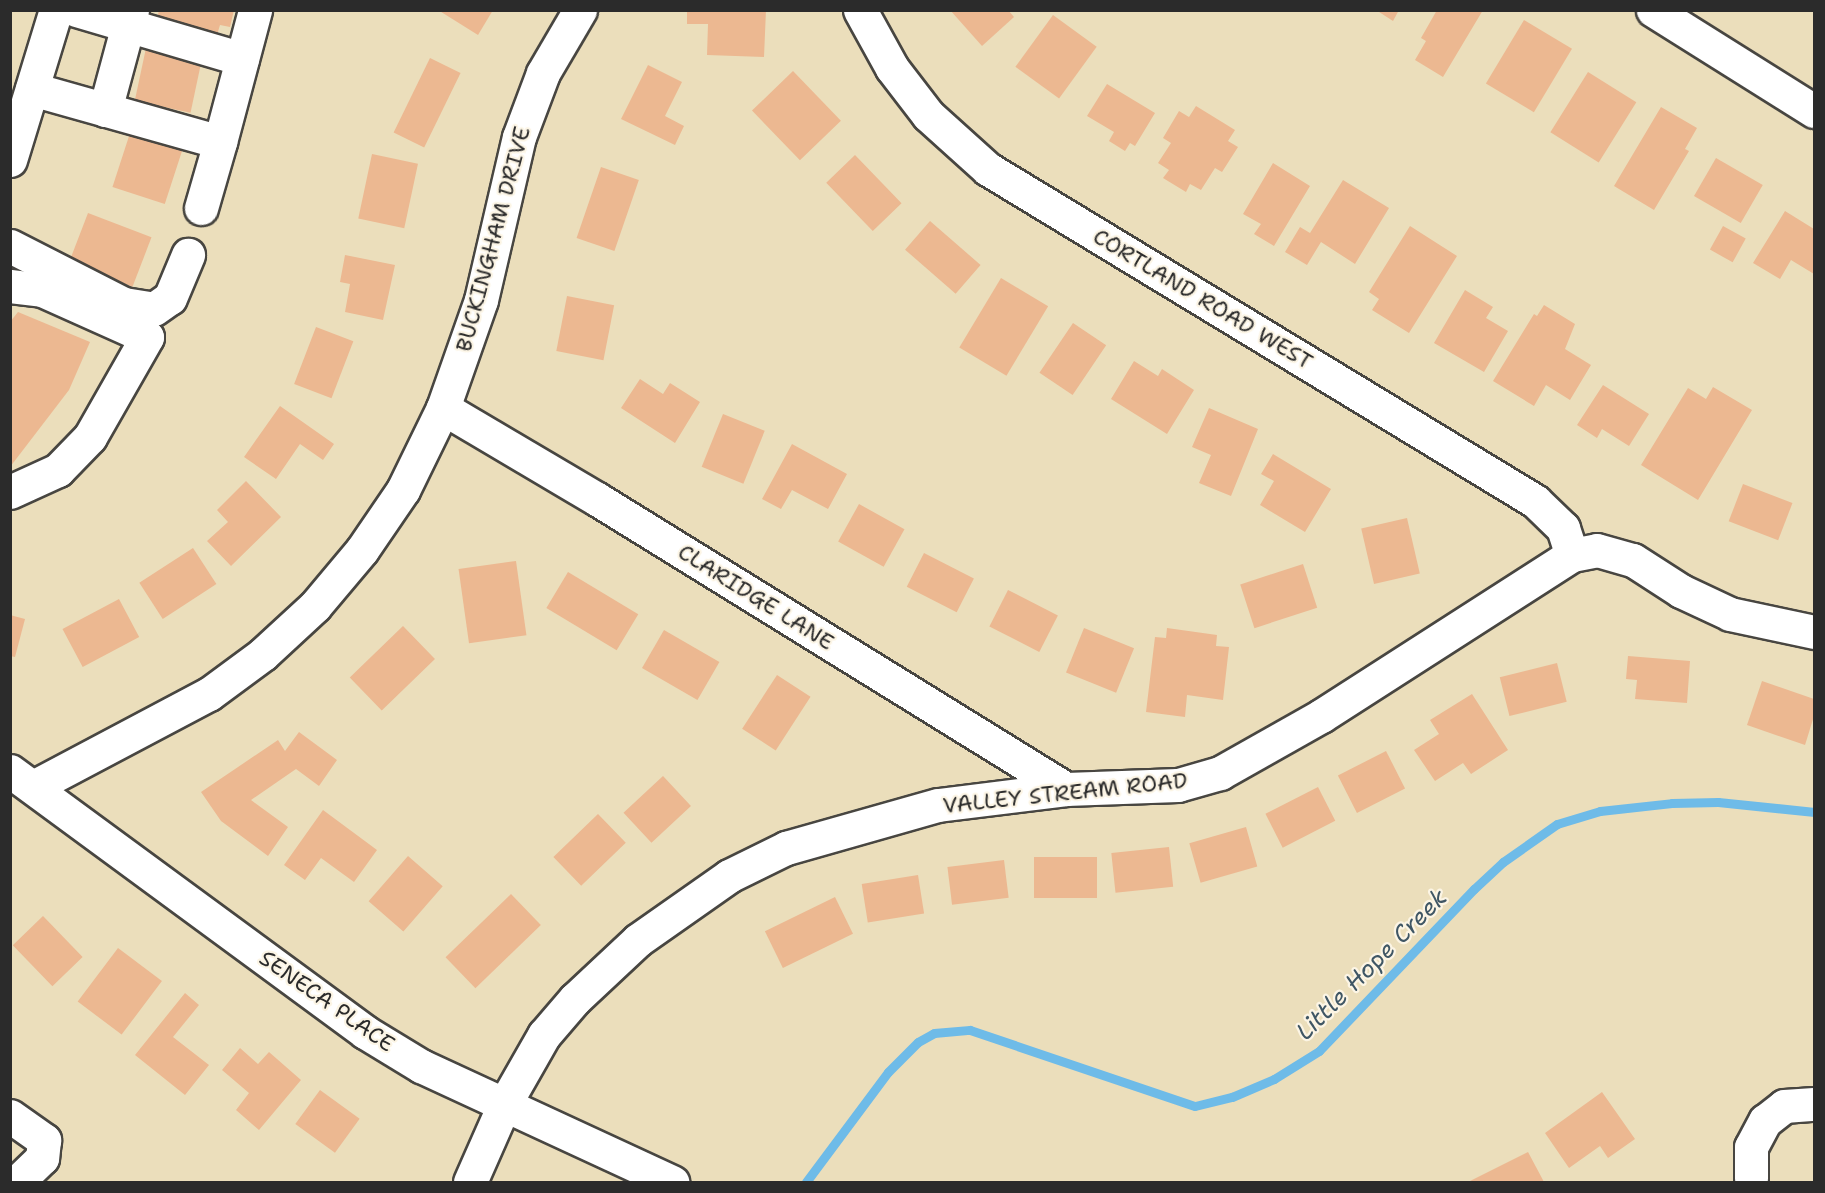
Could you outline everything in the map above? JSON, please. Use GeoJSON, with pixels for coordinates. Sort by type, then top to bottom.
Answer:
{"type":"FeatureCollection","features":[{"type":"Feature","properties":{"kind":"street"},"geometry":{"type":"LineString","coordinates":[[10,160],[56,10]]}},
{"type":"Feature","properties":{"kind":"street"},"geometry":{"type":"LineString","coordinates":[[76,10],[130,18],[242,59]]}},
{"type":"Feature","properties":{"kind":"street"},"geometry":{"type":"LineString","coordinates":[[201,208],[255,10]]}},
{"type":"Feature","properties":{"kind":"street","name":"BUCKINGHAM DRIVE"},"geometry":{"type":"LineString","coordinates":[[22,779],[209,694],[262,654],[315,606],[362,550],[403,490],[443,408],[481,300],[519,137],[543,73],[580,10]]}},
{"type":"Feature","properties":{"kind":"street","name":"CORTLAND ROAD WEST"},"geometry":{"type":"LineString","coordinates":[[860,10],[892,68],[928,115],[988,169],[1535,501],[1563,528],[1572,555]]}},
{"type":"Feature","properties":{"kind":"street"},"geometry":{"type":"LineString","coordinates":[[1653,10],[1815,111]]}},
{"type":"Feature","properties":{"kind":"street"},"geometry":{"type":"LineString","coordinates":[[105,110],[130,18]]}},
{"type":"Feature","properties":{"kind":"street"},"geometry":{"type":"LineString","coordinates":[[32,89],[220,142]]}},
{"type":"Feature","properties":{"kind":"street"},"geometry":{"type":"LineString","coordinates":[[10,246],[124,304],[154,309],[170,297],[188,255]]}},
{"type":"Feature","properties":{"kind":"street"},"geometry":{"type":"LineString","coordinates":[[10,286],[42,290],[147,338],[90,437],[58,470],[10,492]]}},
{"type":"Feature","properties":{"kind":"street","name":"CLARIDGE LANE"},"geometry":{"type":"LineString","coordinates":[[443,408],[597,498],[1066,789]]}},
{"type":"Feature","properties":{"kind":"street","name":"VALLEY STREAM ROAD"},"geometry":{"type":"LineString","coordinates":[[470,1182],[504,1105],[544,1035],[575,999],[638,940],[729,876],[786,848],[846,828],[938,806],[1066,789],[1178,786],[1220,773],[1321,716],[1572,555],[1597,550],[1633,560],[1681,591],[1730,614],[1815,632]]}},
{"type":"Feature","properties":{"kind":"street","name":"SENECA PLACE"},"geometry":{"type":"LineString","coordinates":[[22,779],[365,1032],[421,1066],[672,1182]]}},
{"type":"Feature","properties":{"kind":"street"},"geometry":{"type":"LineString","coordinates":[[1754,1181],[1751,1147],[1765,1121],[1784,1106],[1815,1104]]}},
{"type":"Feature","properties":{"kind":"street"},"geometry":{"type":"LineString","coordinates":[[10,1116],[44,1140],[42,1158],[17,1182]]}},
{"type":"Feature","properties":{"kind":"building"},"geometry":{"type":"Polygon","coordinates":[[[159,10],[234,10],[230,27],[220,25],[214,45],[155,29],[159,10]]]}},
{"type":"Feature","properties":{"kind":"building"},"geometry":{"type":"Polygon","coordinates":[[[438,10],[493,10],[478,35],[438,10]]]}},
{"type":"Feature","properties":{"kind":"building"},"geometry":{"type":"Polygon","coordinates":[[[687,10],[766,10],[764,57],[707,55],[708,24],[687,24],[687,10]]]}},
{"type":"Feature","properties":{"kind":"building"},"geometry":{"type":"Polygon","coordinates":[[[950,10],[1008,10],[1014,17],[982,46],[950,10]]]}},
{"type":"Feature","properties":{"kind":"building"},"geometry":{"type":"Polygon","coordinates":[[[1376,10],[1399,10],[1393,21],[1376,10]]]}},
{"type":"Feature","properties":{"kind":"building"},"geometry":{"type":"Polygon","coordinates":[[[1437,10],[1483,10],[1443,77],[1415,60],[1426,41],[1421,38],[1437,10]]]}},
{"type":"Feature","properties":{"kind":"building"},"geometry":{"type":"Polygon","coordinates":[[[1053,15],[1097,47],[1059,99],[1015,67],[1053,15]]]}},
{"type":"Feature","properties":{"kind":"building"},"geometry":{"type":"Polygon","coordinates":[[[1524,20],[1572,49],[1534,112],[1486,83],[1524,20]]]}},
{"type":"Feature","properties":{"kind":"building"},"geometry":{"type":"Polygon","coordinates":[[[146,48],[202,60],[191,113],[135,101],[146,48]]]}},
{"type":"Feature","properties":{"kind":"building"},"geometry":{"type":"Polygon","coordinates":[[[430,58],[461,73],[424,148],[394,133],[430,58]]]}},
{"type":"Feature","properties":{"kind":"building"},"geometry":{"type":"Polygon","coordinates":[[[648,65],[682,82],[665,116],[684,126],[675,145],[621,119],[648,65]]]}},
{"type":"Feature","properties":{"kind":"building"},"geometry":{"type":"Polygon","coordinates":[[[793,71],[841,121],[800,160],[752,111],[793,71]]]}},
{"type":"Feature","properties":{"kind":"building"},"geometry":{"type":"Polygon","coordinates":[[[1588,72],[1636,102],[1599,162],[1550,132],[1588,72]]]}},
{"type":"Feature","properties":{"kind":"building"},"geometry":{"type":"Polygon","coordinates":[[[1107,84],[1155,113],[1135,146],[1130,143],[1125,151],[1109,141],[1114,132],[1087,116],[1107,84]]]}},
{"type":"Feature","properties":{"kind":"building"},"geometry":{"type":"Polygon","coordinates":[[[1196,106],[1235,130],[1228,141],[1238,147],[1222,172],[1215,168],[1201,190],[1190,184],[1186,192],[1163,178],[1169,170],[1158,163],[1171,143],[1163,138],[1179,111],[1189,117],[1196,106]]]}},
{"type":"Feature","properties":{"kind":"building"},"geometry":{"type":"Polygon","coordinates":[[[1661,107],[1697,128],[1685,149],[1689,151],[1654,210],[1614,186],[1661,107]]]}},
{"type":"Feature","properties":{"kind":"building"},"geometry":{"type":"Polygon","coordinates":[[[131,130],[183,147],[165,204],[112,187],[131,130]]]}},
{"type":"Feature","properties":{"kind":"building"},"geometry":{"type":"Polygon","coordinates":[[[372,154],[418,164],[404,228],[358,219],[372,154]]]}},
{"type":"Feature","properties":{"kind":"building"},"geometry":{"type":"Polygon","coordinates":[[[855,155],[902,203],[873,231],[826,183],[855,155]]]}},
{"type":"Feature","properties":{"kind":"building"},"geometry":{"type":"Polygon","coordinates":[[[1716,158],[1763,185],[1741,223],[1694,196],[1716,158]]]}},
{"type":"Feature","properties":{"kind":"building"},"geometry":{"type":"Polygon","coordinates":[[[1273,163],[1310,186],[1274,246],[1254,234],[1261,224],[1243,214],[1273,163]]]}},
{"type":"Feature","properties":{"kind":"building"},"geometry":{"type":"Polygon","coordinates":[[[601,167],[639,180],[614,251],[577,238],[601,167]]]}},
{"type":"Feature","properties":{"kind":"building"},"geometry":{"type":"Polygon","coordinates":[[[1343,180],[1389,208],[1355,264],[1321,242],[1307,265],[1285,252],[1300,227],[1310,233],[1343,180]]]}},
{"type":"Feature","properties":{"kind":"building"},"geometry":{"type":"Polygon","coordinates":[[[1785,211],[1814,229],[1814,274],[1791,260],[1780,279],[1753,263],[1785,211]]]}},
{"type":"Feature","properties":{"kind":"building"},"geometry":{"type":"Polygon","coordinates":[[[88,213],[151,237],[132,287],[69,262],[88,213]]]}},
{"type":"Feature","properties":{"kind":"building"},"geometry":{"type":"Polygon","coordinates":[[[930,221],[981,265],[956,294],[905,250],[930,221]]]}},
{"type":"Feature","properties":{"kind":"building"},"geometry":{"type":"Polygon","coordinates":[[[1410,226],[1457,256],[1409,333],[1372,310],[1379,299],[1369,292],[1410,226]]]}},
{"type":"Feature","properties":{"kind":"building"},"geometry":{"type":"Polygon","coordinates":[[[1723,226],[1746,239],[1733,262],[1710,250],[1723,226]]]}},
{"type":"Feature","properties":{"kind":"building"},"geometry":{"type":"Polygon","coordinates":[[[345,255],[395,265],[383,320],[345,312],[350,284],[340,282],[345,255]]]}},
{"type":"Feature","properties":{"kind":"building"},"geometry":{"type":"Polygon","coordinates":[[[1001,278],[1048,306],[1006,376],[959,347],[1001,278]]]}},
{"type":"Feature","properties":{"kind":"building"},"geometry":{"type":"Polygon","coordinates":[[[1465,290],[1493,307],[1486,318],[1508,331],[1484,372],[1434,343],[1465,290]]]}},
{"type":"Feature","properties":{"kind":"building"},"geometry":{"type":"Polygon","coordinates":[[[567,296],[614,305],[603,360],[556,351],[567,296]]]}},
{"type":"Feature","properties":{"kind":"building"},"geometry":{"type":"Polygon","coordinates":[[[1544,305],[1575,324],[1565,349],[1591,365],[1570,400],[1546,385],[1534,406],[1493,381],[1534,314],[1537,316],[1544,305]]]}},
{"type":"Feature","properties":{"kind":"building"},"geometry":{"type":"Polygon","coordinates":[[[18,312],[90,342],[69,390],[10,467],[10,322],[18,312]]]}},
{"type":"Feature","properties":{"kind":"building"},"geometry":{"type":"Polygon","coordinates":[[[1073,323],[1106,345],[1073,395],[1039,373],[1073,323]]]}},
{"type":"Feature","properties":{"kind":"building"},"geometry":{"type":"Polygon","coordinates":[[[316,327],[353,341],[331,398],[294,384],[316,327]]]}},
{"type":"Feature","properties":{"kind":"building"},"geometry":{"type":"Polygon","coordinates":[[[1134,361],[1158,376],[1162,369],[1194,390],[1167,434],[1111,399],[1134,361]]]}},
{"type":"Feature","properties":{"kind":"building"},"geometry":{"type":"Polygon","coordinates":[[[640,379],[663,394],[670,383],[700,402],[675,443],[621,408],[640,379]]]}},
{"type":"Feature","properties":{"kind":"building"},"geometry":{"type":"Polygon","coordinates":[[[1603,385],[1649,414],[1629,446],[1602,429],[1597,438],[1577,425],[1603,385]]]}},
{"type":"Feature","properties":{"kind":"building"},"geometry":{"type":"Polygon","coordinates":[[[1713,387],[1752,410],[1698,500],[1641,465],[1688,388],[1706,399],[1713,387]]]}},
{"type":"Feature","properties":{"kind":"building"},"geometry":{"type":"Polygon","coordinates":[[[280,406],[334,444],[323,460],[300,444],[276,479],[244,457],[280,406]]]}},
{"type":"Feature","properties":{"kind":"building"},"geometry":{"type":"Polygon","coordinates":[[[1209,408],[1258,429],[1231,496],[1199,483],[1211,455],[1192,447],[1209,408]]]}},
{"type":"Feature","properties":{"kind":"building"},"geometry":{"type":"Polygon","coordinates":[[[723,414],[765,431],[743,484],[702,467],[723,414]]]}},
{"type":"Feature","properties":{"kind":"building"},"geometry":{"type":"Polygon","coordinates":[[[792,444],[847,474],[828,509],[792,490],[781,509],[762,499],[792,444]]]}},
{"type":"Feature","properties":{"kind":"building"},"geometry":{"type":"Polygon","coordinates":[[[1273,454],[1331,489],[1305,532],[1260,505],[1274,481],[1261,474],[1273,454]]]}},
{"type":"Feature","properties":{"kind":"building"},"geometry":{"type":"Polygon","coordinates":[[[246,481],[281,517],[231,566],[207,541],[228,522],[217,510],[246,481]]]}},
{"type":"Feature","properties":{"kind":"building"},"geometry":{"type":"Polygon","coordinates":[[[1743,484],[1792,503],[1778,540],[1729,521],[1743,484]]]}},
{"type":"Feature","properties":{"kind":"building"},"geometry":{"type":"Polygon","coordinates":[[[859,504],[904,529],[884,567],[838,542],[859,504]]]}},
{"type":"Feature","properties":{"kind":"building"},"geometry":{"type":"Polygon","coordinates":[[[1407,518],[1420,574],[1374,584],[1361,529],[1407,518]]]}},
{"type":"Feature","properties":{"kind":"building"},"geometry":{"type":"Polygon","coordinates":[[[193,548],[216,584],[163,619],[139,583],[193,548]]]}},
{"type":"Feature","properties":{"kind":"building"},"geometry":{"type":"Polygon","coordinates":[[[924,553],[974,578],[957,612],[907,587],[924,553]]]}},
{"type":"Feature","properties":{"kind":"building"},"geometry":{"type":"Polygon","coordinates":[[[516,561],[526,635],[469,643],[459,569],[516,561]]]}},
{"type":"Feature","properties":{"kind":"building"},"geometry":{"type":"Polygon","coordinates":[[[1303,564],[1317,608],[1254,628],[1240,584],[1303,564]]]}},
{"type":"Feature","properties":{"kind":"building"},"geometry":{"type":"Polygon","coordinates":[[[568,572],[638,614],[617,650],[546,608],[568,572]]]}},
{"type":"Feature","properties":{"kind":"building"},"geometry":{"type":"Polygon","coordinates":[[[1008,590],[1058,615],[1039,652],[989,627],[1008,590]]]}},
{"type":"Feature","properties":{"kind":"building"},"geometry":{"type":"Polygon","coordinates":[[[119,599],[139,637],[83,667],[62,629],[119,599]]]}},
{"type":"Feature","properties":{"kind":"building"},"geometry":{"type":"Polygon","coordinates":[[[10,615],[25,619],[15,657],[10,656],[10,615]]]}},
{"type":"Feature","properties":{"kind":"building"},"geometry":{"type":"Polygon","coordinates":[[[403,626],[435,659],[382,710],[350,677],[403,626]]]}},
{"type":"Feature","properties":{"kind":"building"},"geometry":{"type":"Polygon","coordinates":[[[1084,628],[1134,648],[1116,693],[1066,673],[1084,628]]]}},
{"type":"Feature","properties":{"kind":"building"},"geometry":{"type":"Polygon","coordinates":[[[1167,628],[1217,635],[1216,646],[1229,647],[1223,700],[1187,695],[1185,717],[1146,712],[1155,637],[1166,638],[1167,628]]]}},
{"type":"Feature","properties":{"kind":"building"},"geometry":{"type":"Polygon","coordinates":[[[664,630],[719,662],[697,700],[642,668],[664,630]]]}},
{"type":"Feature","properties":{"kind":"building"},"geometry":{"type":"Polygon","coordinates":[[[1628,656],[1690,661],[1687,703],[1635,699],[1637,680],[1626,679],[1628,656]]]}},
{"type":"Feature","properties":{"kind":"building"},"geometry":{"type":"Polygon","coordinates":[[[1557,663],[1567,702],[1509,716],[1500,677],[1557,663]]]}},
{"type":"Feature","properties":{"kind":"building"},"geometry":{"type":"Polygon","coordinates":[[[777,675],[811,697],[776,750],[742,729],[777,675]]]}},
{"type":"Feature","properties":{"kind":"building"},"geometry":{"type":"Polygon","coordinates":[[[1762,681],[1814,699],[1814,716],[1805,745],[1747,725],[1762,681]]]}},
{"type":"Feature","properties":{"kind":"building"},"geometry":{"type":"Polygon","coordinates":[[[1472,694],[1508,750],[1471,774],[1463,763],[1435,781],[1414,750],[1439,734],[1430,720],[1472,694]]]}},
{"type":"Feature","properties":{"kind":"building"},"geometry":{"type":"Polygon","coordinates":[[[299,732],[337,760],[319,786],[296,769],[251,800],[288,827],[268,856],[221,821],[201,792],[278,740],[285,751],[299,732]]]}},
{"type":"Feature","properties":{"kind":"building"},"geometry":{"type":"Polygon","coordinates":[[[1386,751],[1405,788],[1357,813],[1338,776],[1386,751]]]}},
{"type":"Feature","properties":{"kind":"building"},"geometry":{"type":"Polygon","coordinates":[[[663,776],[691,806],[651,843],[624,813],[663,776]]]}},
{"type":"Feature","properties":{"kind":"building"},"geometry":{"type":"Polygon","coordinates":[[[1318,787],[1335,821],[1283,848],[1265,814],[1318,787]]]}},
{"type":"Feature","properties":{"kind":"building"},"geometry":{"type":"Polygon","coordinates":[[[323,810],[377,850],[354,882],[321,858],[305,880],[284,865],[323,810]]]}},
{"type":"Feature","properties":{"kind":"building"},"geometry":{"type":"Polygon","coordinates":[[[598,814],[626,843],[581,886],[553,857],[598,814]]]}},
{"type":"Feature","properties":{"kind":"building"},"geometry":{"type":"Polygon","coordinates":[[[1246,827],[1257,866],[1201,883],[1189,843],[1246,827]]]}},
{"type":"Feature","properties":{"kind":"building"},"geometry":{"type":"Polygon","coordinates":[[[1169,847],[1173,887],[1115,893],[1111,853],[1169,847]]]}},
{"type":"Feature","properties":{"kind":"building"},"geometry":{"type":"Polygon","coordinates":[[[408,856],[443,886],[403,931],[369,901],[408,856]]]}},
{"type":"Feature","properties":{"kind":"building"},"geometry":{"type":"Polygon","coordinates":[[[1034,857],[1097,857],[1097,898],[1034,898],[1034,857]]]}},
{"type":"Feature","properties":{"kind":"building"},"geometry":{"type":"Polygon","coordinates":[[[1004,860],[1009,898],[952,905],[947,867],[1004,860]]]}},
{"type":"Feature","properties":{"kind":"building"},"geometry":{"type":"Polygon","coordinates":[[[918,875],[924,914],[868,922],[862,884],[918,875]]]}},
{"type":"Feature","properties":{"kind":"building"},"geometry":{"type":"Polygon","coordinates":[[[511,894],[541,925],[475,988],[446,957],[511,894]]]}},
{"type":"Feature","properties":{"kind":"building"},"geometry":{"type":"Polygon","coordinates":[[[835,897],[853,934],[783,968],[765,931],[835,897]]]}},
{"type":"Feature","properties":{"kind":"building"},"geometry":{"type":"Polygon","coordinates":[[[43,916],[83,957],[52,986],[13,945],[43,916]]]}},
{"type":"Feature","properties":{"kind":"building"},"geometry":{"type":"Polygon","coordinates":[[[118,948],[162,981],[122,1035],[78,1002],[118,948]]]}},
{"type":"Feature","properties":{"kind":"building"},"geometry":{"type":"Polygon","coordinates":[[[185,993],[199,1005],[173,1037],[209,1065],[185,1095],[135,1055],[185,993]]]}},
{"type":"Feature","properties":{"kind":"building"},"geometry":{"type":"Polygon","coordinates":[[[240,1048],[258,1064],[269,1052],[301,1080],[259,1130],[236,1110],[249,1093],[222,1070],[240,1048]]]}},
{"type":"Feature","properties":{"kind":"building"},"geometry":{"type":"Polygon","coordinates":[[[320,1090],[360,1119],[335,1153],[295,1124],[320,1090]]]}},
{"type":"Feature","properties":{"kind":"building"},"geometry":{"type":"Polygon","coordinates":[[[1602,1092],[1635,1139],[1608,1158],[1600,1146],[1569,1168],[1545,1133],[1602,1092]]]}},
{"type":"Feature","properties":{"kind":"building"},"geometry":{"type":"Polygon","coordinates":[[[1528,1152],[1544,1182],[1468,1182],[1528,1152]]]}},
{"type":"Feature","properties":{"kind":"waterway","name":"Little Hope Creek"},"geometry":{"type":"LineString","coordinates":[[806,1182],[888,1072],[918,1042],[934,1033],[970,1030],[1195,1106],[1232,1097],[1274,1079],[1319,1051],[1474,889],[1503,862],[1557,824],[1600,811],[1672,803],[1718,802],[1814,812]]}}]}
